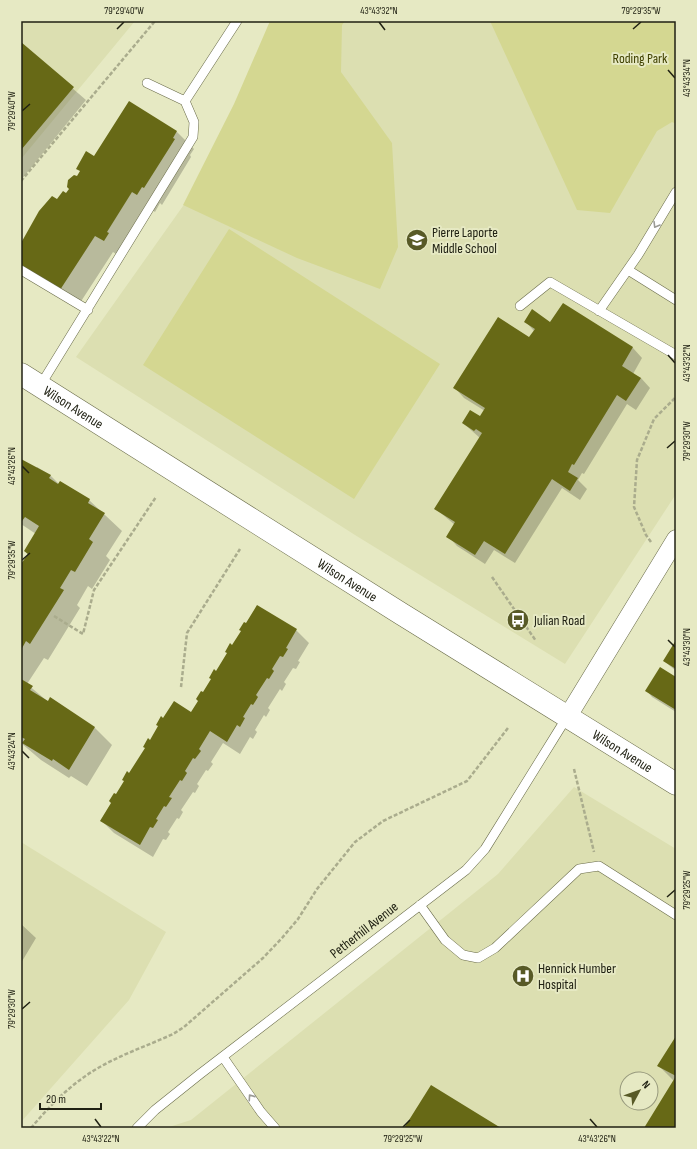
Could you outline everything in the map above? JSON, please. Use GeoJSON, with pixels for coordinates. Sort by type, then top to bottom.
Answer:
{"type":"FeatureCollection","features":[{"type":"Feature","properties":{"kind":"main road","name":"Wilson Avenue"},"geometry":{"type":"LineString","coordinates":[[21,374],[400,613],[676,784]]}},
{"type":"Feature","properties":{"kind":"street"},"geometry":{"type":"LineString","coordinates":[[568,716],[676,539]]}},
{"type":"Feature","properties":{"kind":"lane"},"geometry":{"type":"LineString","coordinates":[[185,101],[237,21]]}},
{"type":"Feature","properties":{"kind":"lane"},"geometry":{"type":"LineString","coordinates":[[40,386],[193,137],[194,122],[185,101],[147,83]]}},
{"type":"Feature","properties":{"kind":"lane"},"geometry":{"type":"LineString","coordinates":[[599,311],[628,270],[676,192]]}},
{"type":"Feature","properties":{"kind":"lane"},"geometry":{"type":"LineString","coordinates":[[21,270],[88,310]]}},
{"type":"Feature","properties":{"kind":"lane"},"geometry":{"type":"LineString","coordinates":[[628,270],[676,300]]}},
{"type":"Feature","properties":{"kind":"lane"},"geometry":{"type":"LineString","coordinates":[[520,306],[550,282],[676,355]]}},
{"type":"Feature","properties":{"kind":"lane","name":"Petherhill Avenue"},"geometry":{"type":"LineString","coordinates":[[136,1128],[155,1110],[466,870],[485,849],[568,716]]}},
{"type":"Feature","properties":{"kind":"lane"},"geometry":{"type":"LineString","coordinates":[[420,905],[445,940],[463,955],[478,958],[495,948],[579,869],[599,866],[676,915]]}},
{"type":"Feature","properties":{"kind":"lane"},"geometry":{"type":"LineString","coordinates":[[223,1057],[261,1112],[275,1128]]}},
{"type":"Feature","properties":{"kind":"path"},"geometry":{"type":"LineString","coordinates":[[21,181],[155,21]]}},
{"type":"Feature","properties":{"kind":"path"},"geometry":{"type":"LineString","coordinates":[[663,559],[646,535],[634,506],[638,460],[654,420],[676,397]]}},
{"type":"Feature","properties":{"kind":"path"},"geometry":{"type":"LineString","coordinates":[[54,616],[83,634],[94,590],[156,497]]}},
{"type":"Feature","properties":{"kind":"path"},"geometry":{"type":"LineString","coordinates":[[181,687],[188,633],[240,549]]}},
{"type":"Feature","properties":{"kind":"path"},"geometry":{"type":"LineString","coordinates":[[492,577],[536,642]]}},
{"type":"Feature","properties":{"kind":"path"},"geometry":{"type":"LineString","coordinates":[[31,1128],[66,1091],[86,1075],[184,1027],[263,958],[282,938],[298,919],[317,889],[355,842],[383,821],[468,781],[508,728]]}},
{"type":"Feature","properties":{"kind":"path"},"geometry":{"type":"LineString","coordinates":[[574,769],[590,837]]}},
{"type":"Feature","properties":{"kind":"shaded area"},"geometry":{"type":"Polygon","coordinates":[[[21,21],[135,21],[21,159],[21,21]]]}},
{"type":"Feature","properties":{"kind":"shaded area","name":"Pierre Laporte Middle School"},"geometry":{"type":"Polygon","coordinates":[[[314,21],[513,21],[676,124],[676,494],[565,664],[355,535],[76,357],[314,21]]]}},
{"type":"Feature","properties":{"kind":"shaded area","name":"Hennick Humber Hospital"},"geometry":{"type":"Polygon","coordinates":[[[574,787],[676,849],[676,1128],[166,1128],[191,1120],[498,874],[574,787]]]}},
{"type":"Feature","properties":{"kind":"shaded area"},"geometry":{"type":"Polygon","coordinates":[[[21,842],[166,932],[129,1000],[21,1122],[21,842]]]}},
{"type":"Feature","properties":{"kind":"green space"},"geometry":{"type":"Polygon","coordinates":[[[270,21],[345,21],[342,25],[341,72],[392,143],[398,247],[380,289],[297,258],[183,205],[234,104],[270,21]]]}},
{"type":"Feature","properties":{"kind":"green space","name":"Roding Park"},"geometry":{"type":"Polygon","coordinates":[[[490,21],[676,21],[676,124],[672,122],[657,131],[610,213],[577,210],[490,21]]]}},
{"type":"Feature","properties":{"kind":"green space"},"geometry":{"type":"Polygon","coordinates":[[[229,229],[440,364],[354,499],[143,365],[229,229]]]}},
{"type":"Feature","properties":{"kind":"building"},"geometry":{"type":"Polygon","coordinates":[[[21,42],[74,87],[21,150],[21,42]]]}},
{"type":"Feature","properties":{"kind":"building"},"geometry":{"type":"Polygon","coordinates":[[[129,101],[177,131],[173,138],[175,139],[144,188],[142,187],[137,195],[132,192],[107,232],[109,233],[104,241],[95,236],[60,290],[21,265],[21,243],[39,211],[52,196],[57,199],[63,191],[66,193],[69,189],[67,187],[68,180],[74,175],[77,176],[80,171],[76,169],[86,151],[94,156],[129,101]]]}},
{"type":"Feature","properties":{"kind":"building"},"geometry":{"type":"Polygon","coordinates":[[[563,303],[633,347],[622,366],[641,378],[626,401],[617,395],[574,465],[572,464],[568,472],[578,478],[570,491],[552,479],[505,554],[484,541],[475,555],[446,537],[455,522],[434,509],[482,433],[476,429],[474,431],[462,423],[470,410],[480,416],[485,408],[453,388],[498,317],[529,337],[535,329],[524,322],[532,309],[550,322],[563,303]]]}},
{"type":"Feature","properties":{"kind":"building"},"geometry":{"type":"Polygon","coordinates":[[[21,459],[51,475],[49,478],[58,484],[60,481],[90,499],[88,503],[105,513],[89,539],[93,542],[75,572],[71,570],[60,588],[64,590],[30,644],[26,641],[21,650],[21,564],[28,554],[24,551],[39,526],[25,517],[22,521],[21,520],[21,459]]]}},
{"type":"Feature","properties":{"kind":"building"},"geometry":{"type":"Polygon","coordinates":[[[257,605],[297,629],[286,648],[288,649],[283,657],[280,656],[272,669],[274,671],[269,679],[267,678],[256,695],[258,697],[253,705],[251,704],[243,717],[245,718],[240,727],[237,725],[227,742],[210,731],[199,749],[201,751],[195,759],[193,758],[185,771],[187,773],[182,781],[180,780],[169,797],[172,798],[166,807],[164,806],[156,819],[158,820],[153,828],[150,827],[140,845],[100,821],[111,803],[109,801],[114,793],[116,794],[124,781],[122,780],[127,771],[129,773],[145,748],[143,747],[148,738],[150,740],[158,726],[156,725],[161,716],[163,718],[174,701],[191,712],[198,701],[196,699],[201,691],[203,692],[211,679],[209,678],[214,669],[216,671],[227,653],[225,652],[230,643],[232,645],[241,631],[239,630],[244,622],[246,623],[257,605]]]}},
{"type":"Feature","properties":{"kind":"building"},"geometry":{"type":"Polygon","coordinates":[[[676,640],[676,669],[663,661],[676,640]]]}},
{"type":"Feature","properties":{"kind":"building"},"geometry":{"type":"Polygon","coordinates":[[[660,667],[676,677],[676,710],[645,691],[660,667]]]}},
{"type":"Feature","properties":{"kind":"building"},"geometry":{"type":"Polygon","coordinates":[[[21,679],[33,686],[30,690],[48,701],[50,697],[95,727],[69,770],[53,759],[52,761],[22,743],[25,739],[21,737],[21,679]]]}},
{"type":"Feature","properties":{"kind":"building"},"geometry":{"type":"Polygon","coordinates":[[[676,1036],[676,1076],[657,1066],[676,1036]]]}},
{"type":"Feature","properties":{"kind":"building"},"geometry":{"type":"Polygon","coordinates":[[[676,1076],[676,1128],[644,1128],[654,1111],[659,1111],[659,1104],[676,1076]]]}},
{"type":"Feature","properties":{"kind":"building"},"geometry":{"type":"Polygon","coordinates":[[[431,1085],[501,1128],[404,1128],[431,1085]]]}},
{"type":"Feature","properties":{"kind":"place","name":"Pierre Laporte Middle School"},"geometry":{"type":"Point","coordinates":[417,240]}},
{"type":"Feature","properties":{"kind":"place","name":"Julian Road"},"geometry":{"type":"Point","coordinates":[518,620]}},
{"type":"Feature","properties":{"kind":"place","name":"Hennick Humber Hospital"},"geometry":{"type":"Point","coordinates":[523,976]}}]}
